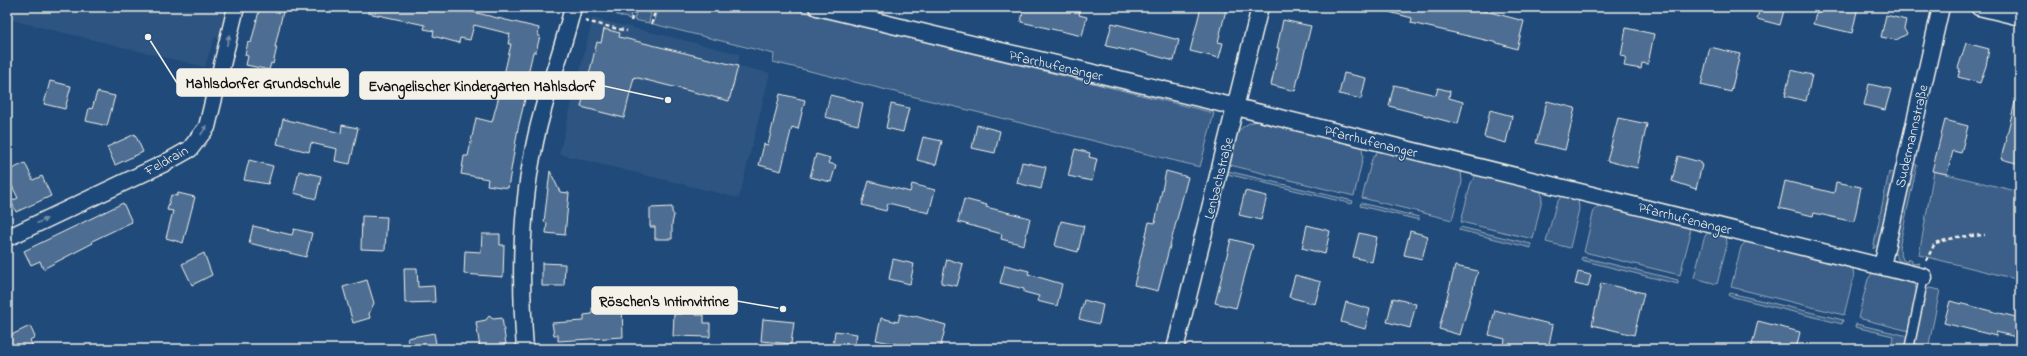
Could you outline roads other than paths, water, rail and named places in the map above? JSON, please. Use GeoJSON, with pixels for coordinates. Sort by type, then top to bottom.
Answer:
{"type":"FeatureCollection","features":[{"type":"Feature","properties":{"kind":"street","name":"Feldrain"},"geometry":{"type":"LineString","coordinates":[[7,238],[165,163],[190,149],[208,127],[236,7]]}},
{"type":"Feature","properties":{"kind":"street","name":"Pfarrhufenanger"},"geometry":{"type":"LineString","coordinates":[[816,7],[1236,107],[1923,277]]}},
{"type":"Feature","properties":{"kind":"street","name":"Lenbachstraße"},"geometry":{"type":"LineString","coordinates":[[1176,349],[1260,7]]}},
{"type":"Feature","properties":{"kind":"street","name":"Sudermannstraße"},"geometry":{"type":"LineString","coordinates":[[1882,266],[1941,7]]}},
{"type":"Feature","properties":{"kind":"street"},"geometry":{"type":"LineString","coordinates":[[1979,7],[2020,18]]}},
{"type":"Feature","properties":{"kind":"street"},"geometry":{"type":"LineString","coordinates":[[525,349],[522,307],[522,253],[524,224],[534,147],[572,12]]}},
{"type":"Feature","properties":{"kind":"lane"},"geometry":{"type":"LineString","coordinates":[[1909,349],[1923,277]]}},
{"type":"Feature","properties":{"kind":"place","name":"Mahlsdorfer Grundschule"},"geometry":{"type":"Point","coordinates":[148,37]}},
{"type":"Feature","properties":{"kind":"place","name":"Evangelischer Kindergarten Mahlsdorf"},"geometry":{"type":"Point","coordinates":[668,100]}},
{"type":"Feature","properties":{"kind":"place","name":"Röschen's Intimvitrine"},"geometry":{"type":"Point","coordinates":[783,309]}}]}
